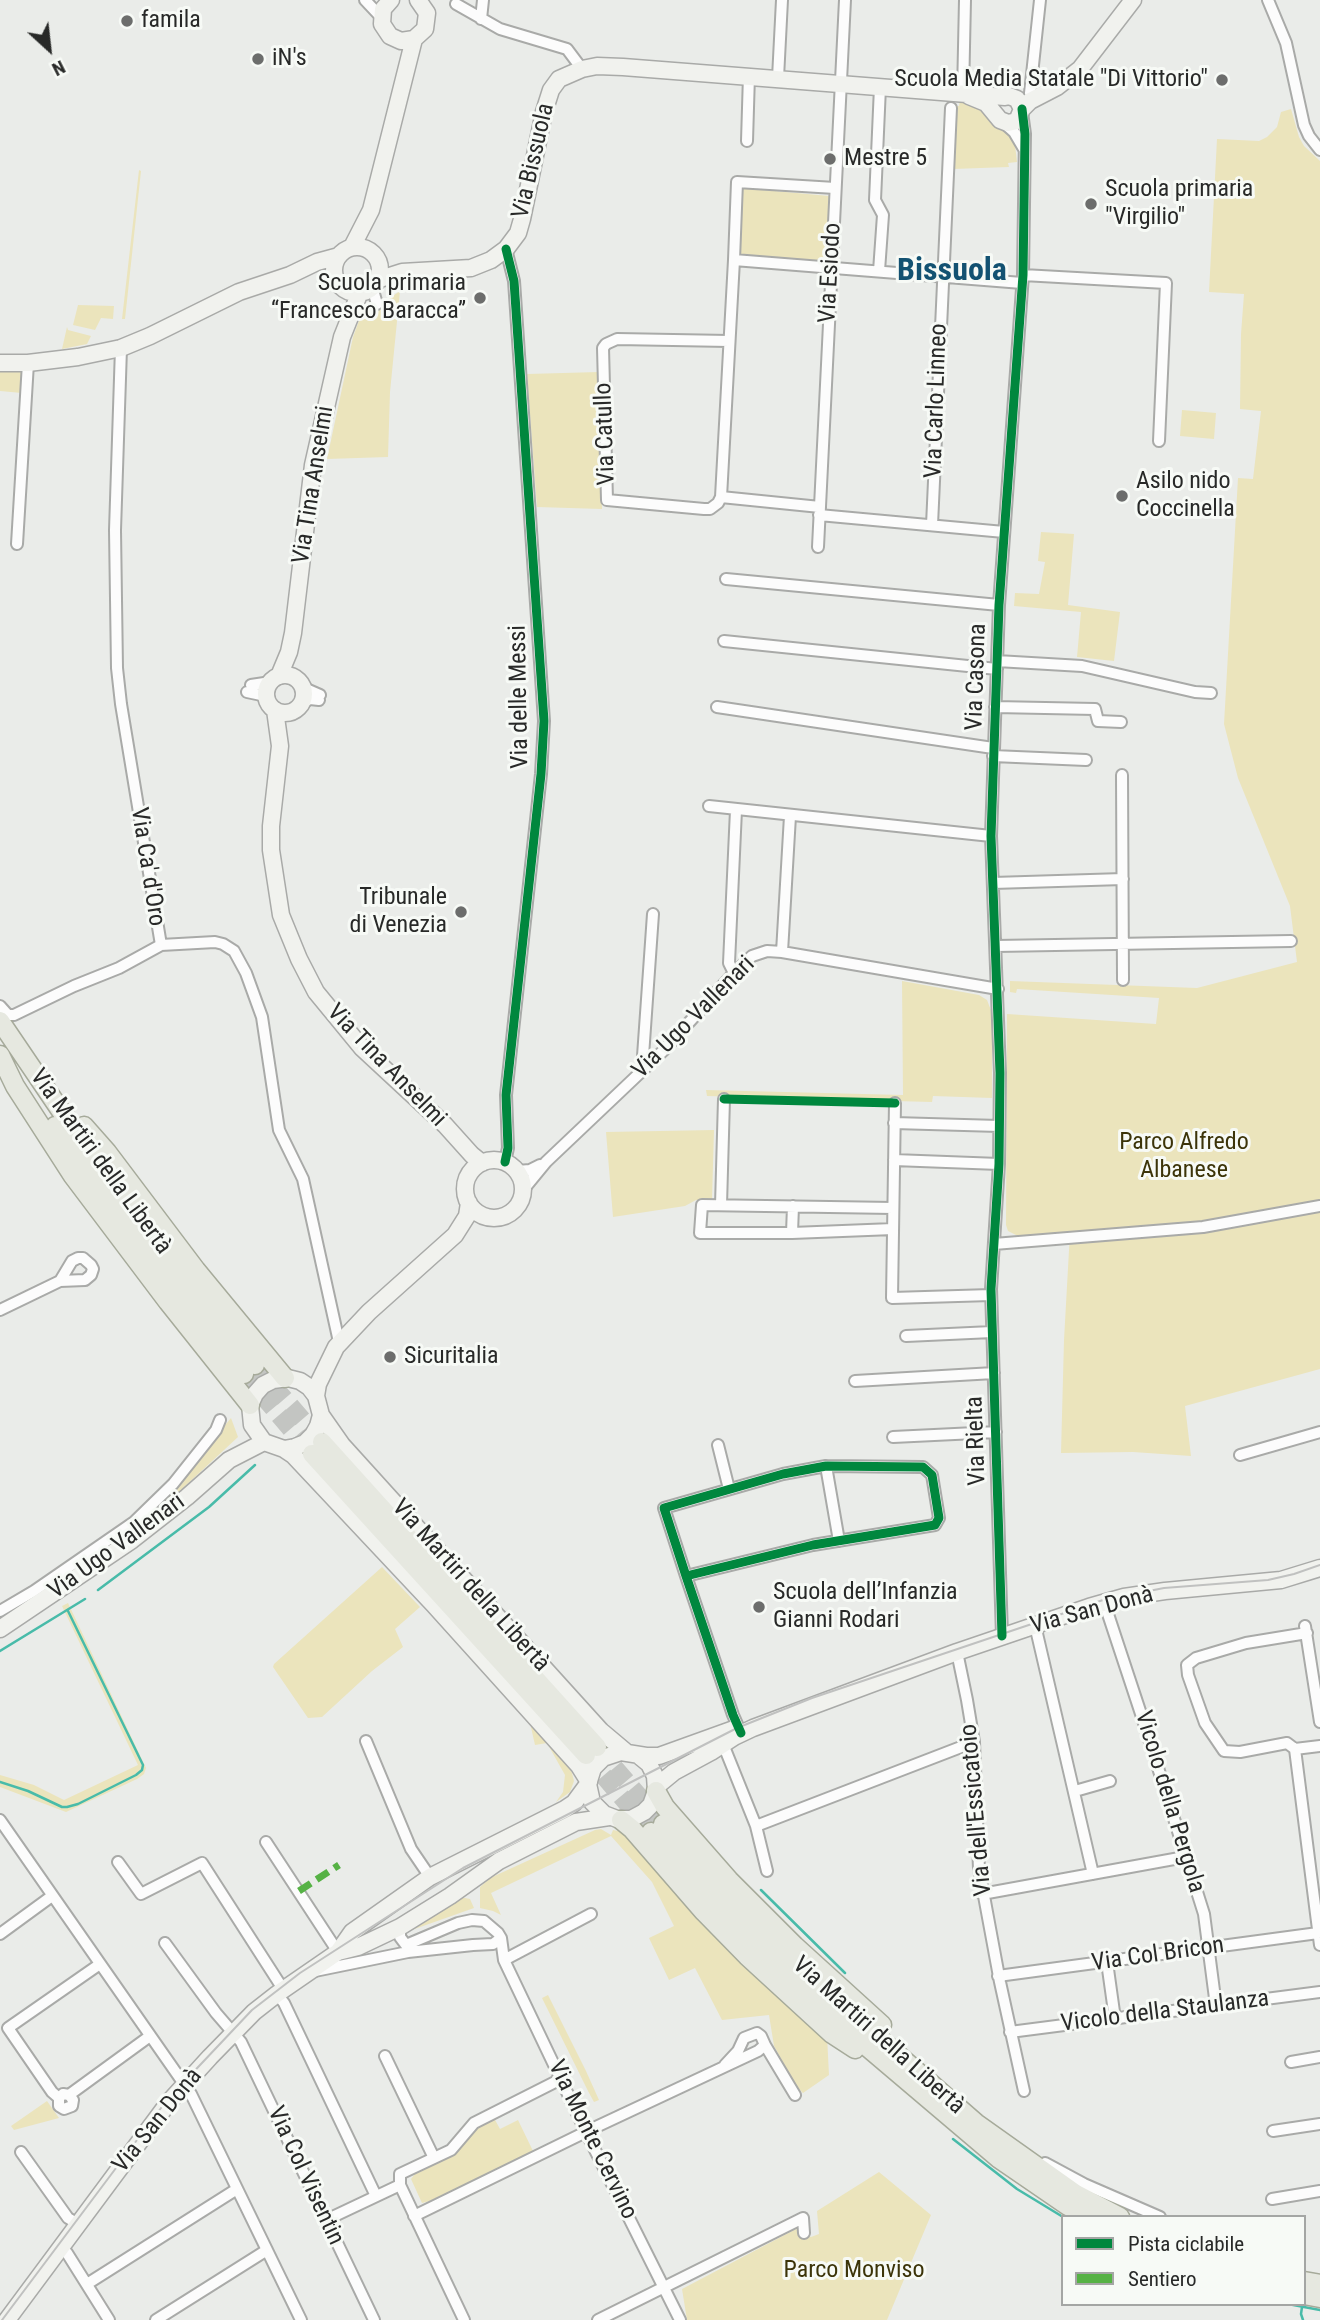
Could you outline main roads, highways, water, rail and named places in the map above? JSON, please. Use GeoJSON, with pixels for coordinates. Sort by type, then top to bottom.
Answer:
{"type":"FeatureCollection","features":[{"type":"Feature","properties":{"kind":"main road","name":"Via Martiri della Libertà"},"geometry":{"type":"LineString","coordinates":[[0,1021],[146,1228],[250,1369],[122,1220],[0,1047]]}},
{"type":"Feature","properties":{"kind":"main road"},"geometry":{"type":"LineString","coordinates":[[0,1055],[15,1086],[63,1161],[250,1405]]}},
{"type":"Feature","properties":{"kind":"main road"},"geometry":{"type":"LineString","coordinates":[[25,1058],[64,1099],[191,1265],[287,1378]]}},
{"type":"Feature","properties":{"kind":"main road","name":"Via Martiri della Libertà"},"geometry":{"type":"LineString","coordinates":[[317,1448],[592,1751]]}},
{"type":"Feature","properties":{"kind":"main road"},"geometry":{"type":"LineString","coordinates":[[657,1789],[665,1807],[729,1880],[795,1946],[951,2090],[982,2128]]}},
{"type":"Feature","properties":{"kind":"main road"},"geometry":{"type":"LineString","coordinates":[[615,1818],[632,1829],[704,1912],[790,1997],[832,2034],[893,2081],[936,2106]]}},
{"type":"Feature","properties":{"kind":"main road","name":"Via Martiri della Libertà"},"geometry":{"type":"LineString","coordinates":[[1085,2215],[998,2158],[817,2004],[722,1913],[657,1828],[834,1999],[982,2128],[1076,2194],[1116,2215]]}},
{"type":"Feature","properties":{"kind":"waterway"},"geometry":{"type":"LineString","coordinates":[[98,1590],[209,1507],[255,1465]]}},
{"type":"Feature","properties":{"kind":"waterway"},"geometry":{"type":"LineString","coordinates":[[0,1651],[85,1599]]}},
{"type":"Feature","properties":{"kind":"waterway"},"geometry":{"type":"LineString","coordinates":[[0,1782],[67,1807],[78,1804],[142,1770],[143,1765],[68,1611]]}},
{"type":"Feature","properties":{"kind":"waterway"},"geometry":{"type":"LineString","coordinates":[[761,1890],[845,1973]]}},
{"type":"Feature","properties":{"kind":"waterway"},"geometry":{"type":"LineString","coordinates":[[953,2139],[1017,2189],[1061,2216]]}},
{"type":"Feature","properties":{"kind":"waterway"},"geometry":{"type":"LineString","coordinates":[[1299,2306],[1320,2310]]}},
{"type":"Feature","properties":{"kind":"waterway"},"geometry":{"type":"LineString","coordinates":[[1302,2307],[1303,2320]]}},
{"type":"Feature","properties":{"kind":"tunnel"},"geometry":{"type":"LineString","coordinates":[[255,1365],[322,1442]]}},
{"type":"Feature","properties":{"kind":"tunnel"},"geometry":{"type":"LineString","coordinates":[[244,1374],[312,1454]]}},
{"type":"Feature","properties":{"kind":"tunnel"},"geometry":{"type":"LineString","coordinates":[[597,1747],[663,1824]]}},
{"type":"Feature","properties":{"kind":"tunnel"},"geometry":{"type":"LineString","coordinates":[[586,1755],[651,1832]]}},
{"type":"Feature","properties":{"kind":"tram line"},"geometry":{"type":"LineString","coordinates":[[2,2320],[167,2100],[252,2010],[300,1973],[463,1868],[737,1728],[812,1698],[1103,1600],[1164,1588],[1268,1580],[1320,1565]]}},
{"type":"Feature","properties":{"kind":"place","name":"famila"},"geometry":{"type":"Point","coordinates":[127,21]}},
{"type":"Feature","properties":{"kind":"place","name":"iN's"},"geometry":{"type":"Point","coordinates":[258,59]}},
{"type":"Feature","properties":{"kind":"place","name":"Scuola Media Statale \"Di Vittorio\""},"geometry":{"type":"Point","coordinates":[1222,80]}},
{"type":"Feature","properties":{"kind":"place","name":"Mestre 5"},"geometry":{"type":"Point","coordinates":[830,159]}},
{"type":"Feature","properties":{"kind":"place","name":"Scuola primaria \"Virgilio\""},"geometry":{"type":"Point","coordinates":[1091,204]}},
{"type":"Feature","properties":{"kind":"place","name":"Scuola primaria “Francesco Baracca”"},"geometry":{"type":"Point","coordinates":[480,298]}},
{"type":"Feature","properties":{"kind":"place","name":"Asilo nido Coccinella"},"geometry":{"type":"Point","coordinates":[1122,496]}},
{"type":"Feature","properties":{"kind":"place","name":"Tribunale di Venezia"},"geometry":{"type":"Point","coordinates":[461,912]}},
{"type":"Feature","properties":{"kind":"place","name":"Sicuritalia"},"geometry":{"type":"Point","coordinates":[390,1357]}},
{"type":"Feature","properties":{"kind":"place","name":"Scuola dell’Infanzia Gianni Rodari"},"geometry":{"type":"Point","coordinates":[759,1607]}},
{"type":"Feature","properties":{"kind":"district","name":"Bissuola"},"geometry":{"type":"Point","coordinates":[952,272]}},
{"type":"Feature","properties":{"kind":"park label","name":"Parco Alfredo Albanese"},"geometry":{"type":"Point","coordinates":[1184,1157]}},
{"type":"Feature","properties":{"kind":"park label","name":"Parco Monviso"},"geometry":{"type":"Point","coordinates":[854,2271]}}]}
